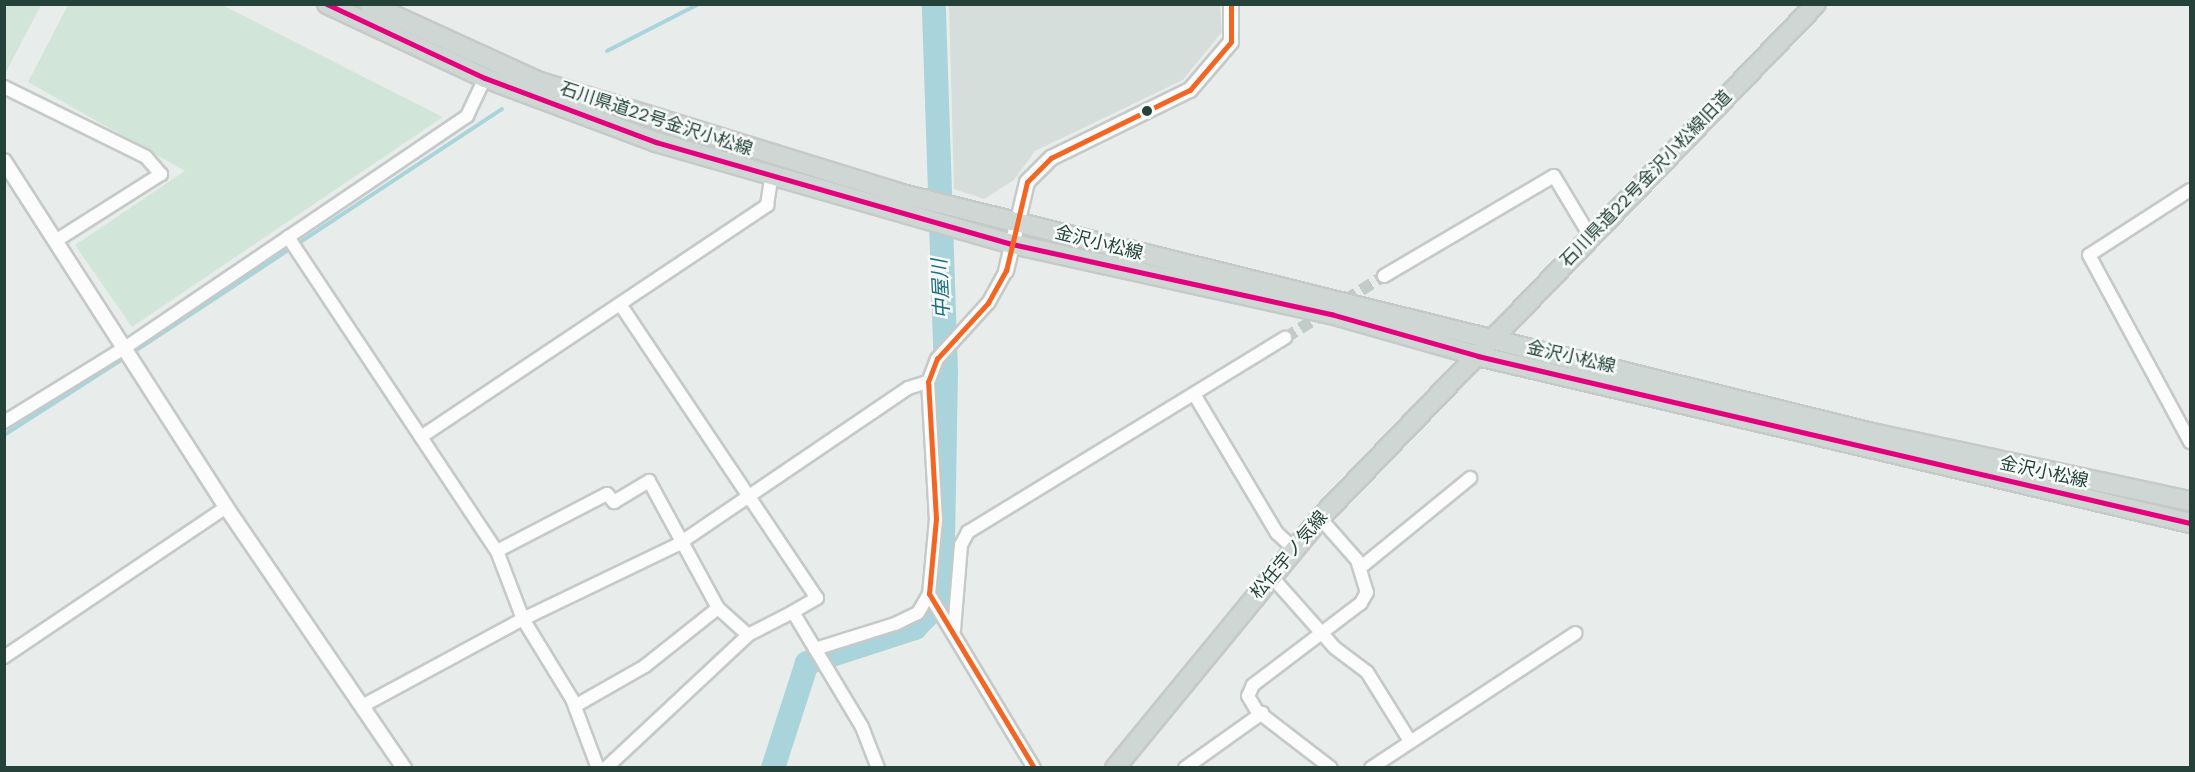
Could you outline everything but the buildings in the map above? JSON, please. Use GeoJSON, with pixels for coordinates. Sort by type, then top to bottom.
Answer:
{"type":"FeatureCollection","features":[{"type":"Feature","properties":{"kind":"main road","name":"石川県道22号金沢小松線"},"geometry":{"type":"LineString","coordinates":[[327,4],[485,78],[656,142],[949,226]]}},
{"type":"Feature","properties":{"kind":"main road","name":"石川県道22号金沢小松線"},"geometry":{"type":"LineString","coordinates":[[369,4],[537,81],[686,131],[954,206]]}},
{"type":"Feature","properties":{"kind":"main road","name":"石川県道22号金沢小松線旧道"},"geometry":{"type":"LineString","coordinates":[[1478,356],[1590,236],[1816,4]]}},
{"type":"Feature","properties":{"kind":"main road","name":"金沢小松線"},"geometry":{"type":"LineString","coordinates":[[954,206],[1872,433],[2190,501]]}},
{"type":"Feature","properties":{"kind":"main road","name":"金沢小松線"},"geometry":{"type":"LineString","coordinates":[[949,226],[1012,244],[1331,314],[1478,356],[2190,523]]}},
{"type":"Feature","properties":{"kind":"main road","name":"松任宇ノ気線"},"geometry":{"type":"LineString","coordinates":[[1115,768],[1293,548],[1478,356]]}},
{"type":"Feature","properties":{"kind":"street"},"geometry":{"type":"LineString","coordinates":[[1034,768],[954,630],[935,603],[936,519],[928,382],[937,359],[950,342],[988,303],[1006,271],[1027,182],[1051,158],[1190,90],[1215,66],[1232,42],[1231,4]]}},
{"type":"Feature","properties":{"kind":"street"},"geometry":{"type":"LineString","coordinates":[[4,422],[130,352],[292,244],[467,116],[485,78]]}},
{"type":"Feature","properties":{"kind":"street"},"geometry":{"type":"LineString","coordinates":[[4,87],[146,157],[161,174],[57,240]]}},
{"type":"Feature","properties":{"kind":"street"},"geometry":{"type":"LineString","coordinates":[[4,161],[130,352],[226,507],[364,705],[404,768]]}},
{"type":"Feature","properties":{"kind":"street"},"geometry":{"type":"LineString","coordinates":[[422,437],[767,205],[772,175]]}},
{"type":"Feature","properties":{"kind":"street"},"geometry":{"type":"LineString","coordinates":[[1384,276],[1554,176],[1590,236]]}},
{"type":"Feature","properties":{"kind":"street"},"geometry":{"type":"LineString","coordinates":[[2190,190],[2089,255],[2190,442]]}},
{"type":"Feature","properties":{"kind":"street"},"geometry":{"type":"LineString","coordinates":[[292,244],[497,551],[523,619],[575,706],[598,768]]}},
{"type":"Feature","properties":{"kind":"street"},"geometry":{"type":"LineString","coordinates":[[606,768],[748,635],[817,598],[620,304]]}},
{"type":"Feature","properties":{"kind":"street"},"geometry":{"type":"LineString","coordinates":[[954,630],[961,546],[968,532],[1285,338]]}},
{"type":"Feature","properties":{"kind":"street"},"geometry":{"type":"LineString","coordinates":[[364,705],[523,619],[680,540],[908,388],[928,382]]}},
{"type":"Feature","properties":{"kind":"street"},"geometry":{"type":"LineString","coordinates":[[1194,394],[1277,533],[1293,548]]}},
{"type":"Feature","properties":{"kind":"street"},"geometry":{"type":"LineString","coordinates":[[1360,567],[1470,478]]}},
{"type":"Feature","properties":{"kind":"street"},"geometry":{"type":"LineString","coordinates":[[497,551],[607,494],[614,502],[650,481],[717,608],[748,635]]}},
{"type":"Feature","properties":{"kind":"street"},"geometry":{"type":"LineString","coordinates":[[4,657],[226,507]]}},
{"type":"Feature","properties":{"kind":"street"},"geometry":{"type":"LineString","coordinates":[[1320,518],[1360,567],[1367,592],[1361,603],[1320,630],[1253,684],[1248,696],[1262,713],[1330,768]]}},
{"type":"Feature","properties":{"kind":"street"},"geometry":{"type":"LineString","coordinates":[[1272,576],[1320,630],[1376,684],[1410,741]]}},
{"type":"Feature","properties":{"kind":"street"},"geometry":{"type":"LineString","coordinates":[[819,656],[895,624],[935,603]]}},
{"type":"Feature","properties":{"kind":"street"},"geometry":{"type":"LineString","coordinates":[[575,706],[645,666],[717,608]]}},
{"type":"Feature","properties":{"kind":"street"},"geometry":{"type":"LineString","coordinates":[[793,612],[862,727],[878,768]]}},
{"type":"Feature","properties":{"kind":"street"},"geometry":{"type":"LineString","coordinates":[[1371,768],[1576,633]]}},
{"type":"Feature","properties":{"kind":"street"},"geometry":{"type":"LineString","coordinates":[[1185,768],[1262,713]]}},
{"type":"Feature","properties":{"kind":"shaded area"},"geometry":{"type":"Polygon","coordinates":[[[949,5],[1220,5],[1222,32],[1183,80],[1035,151],[1014,180],[984,199],[954,189],[949,5]]]}},
{"type":"Feature","properties":{"kind":"green space"},"geometry":{"type":"Polygon","coordinates":[[[4,5],[41,5],[5,74],[4,5]]]}},
{"type":"Feature","properties":{"kind":"green space"},"geometry":{"type":"Polygon","coordinates":[[[68,5],[222,5],[443,117],[132,327],[75,245],[185,171],[28,82],[68,5]]]}},
{"type":"Feature","properties":{"kind":"waterway"},"geometry":{"type":"LineString","coordinates":[[607,51],[699,4]]}},
{"type":"Feature","properties":{"kind":"waterway","name":"中屋川"},"geometry":{"type":"LineString","coordinates":[[773,768],[807,663],[915,628],[942,600],[946,373],[934,4]]}},
{"type":"Feature","properties":{"kind":"waterway"},"geometry":{"type":"LineString","coordinates":[[132,353],[502,109]]}},
{"type":"Feature","properties":{"kind":"waterway"},"geometry":{"type":"LineString","coordinates":[[4,435],[126,357]]}},
{"type":"Feature","properties":{"kind":"tunnel"},"geometry":{"type":"LineString","coordinates":[[1285,338],[1384,276]]}},
{"type":"Feature","properties":{"kind":"transit line"},"geometry":{"type":"LineString","coordinates":[[327,4],[485,78],[656,142],[1012,244],[1331,314],[1478,356],[2190,523]]}},
{"type":"Feature","properties":{"kind":"transit line"},"geometry":{"type":"LineString","coordinates":[[1034,768],[929,594],[936,519],[928,382],[937,359],[988,303],[1006,271],[1027,182],[1051,158],[1190,90],[1231,42],[1231,4]]}}]}
